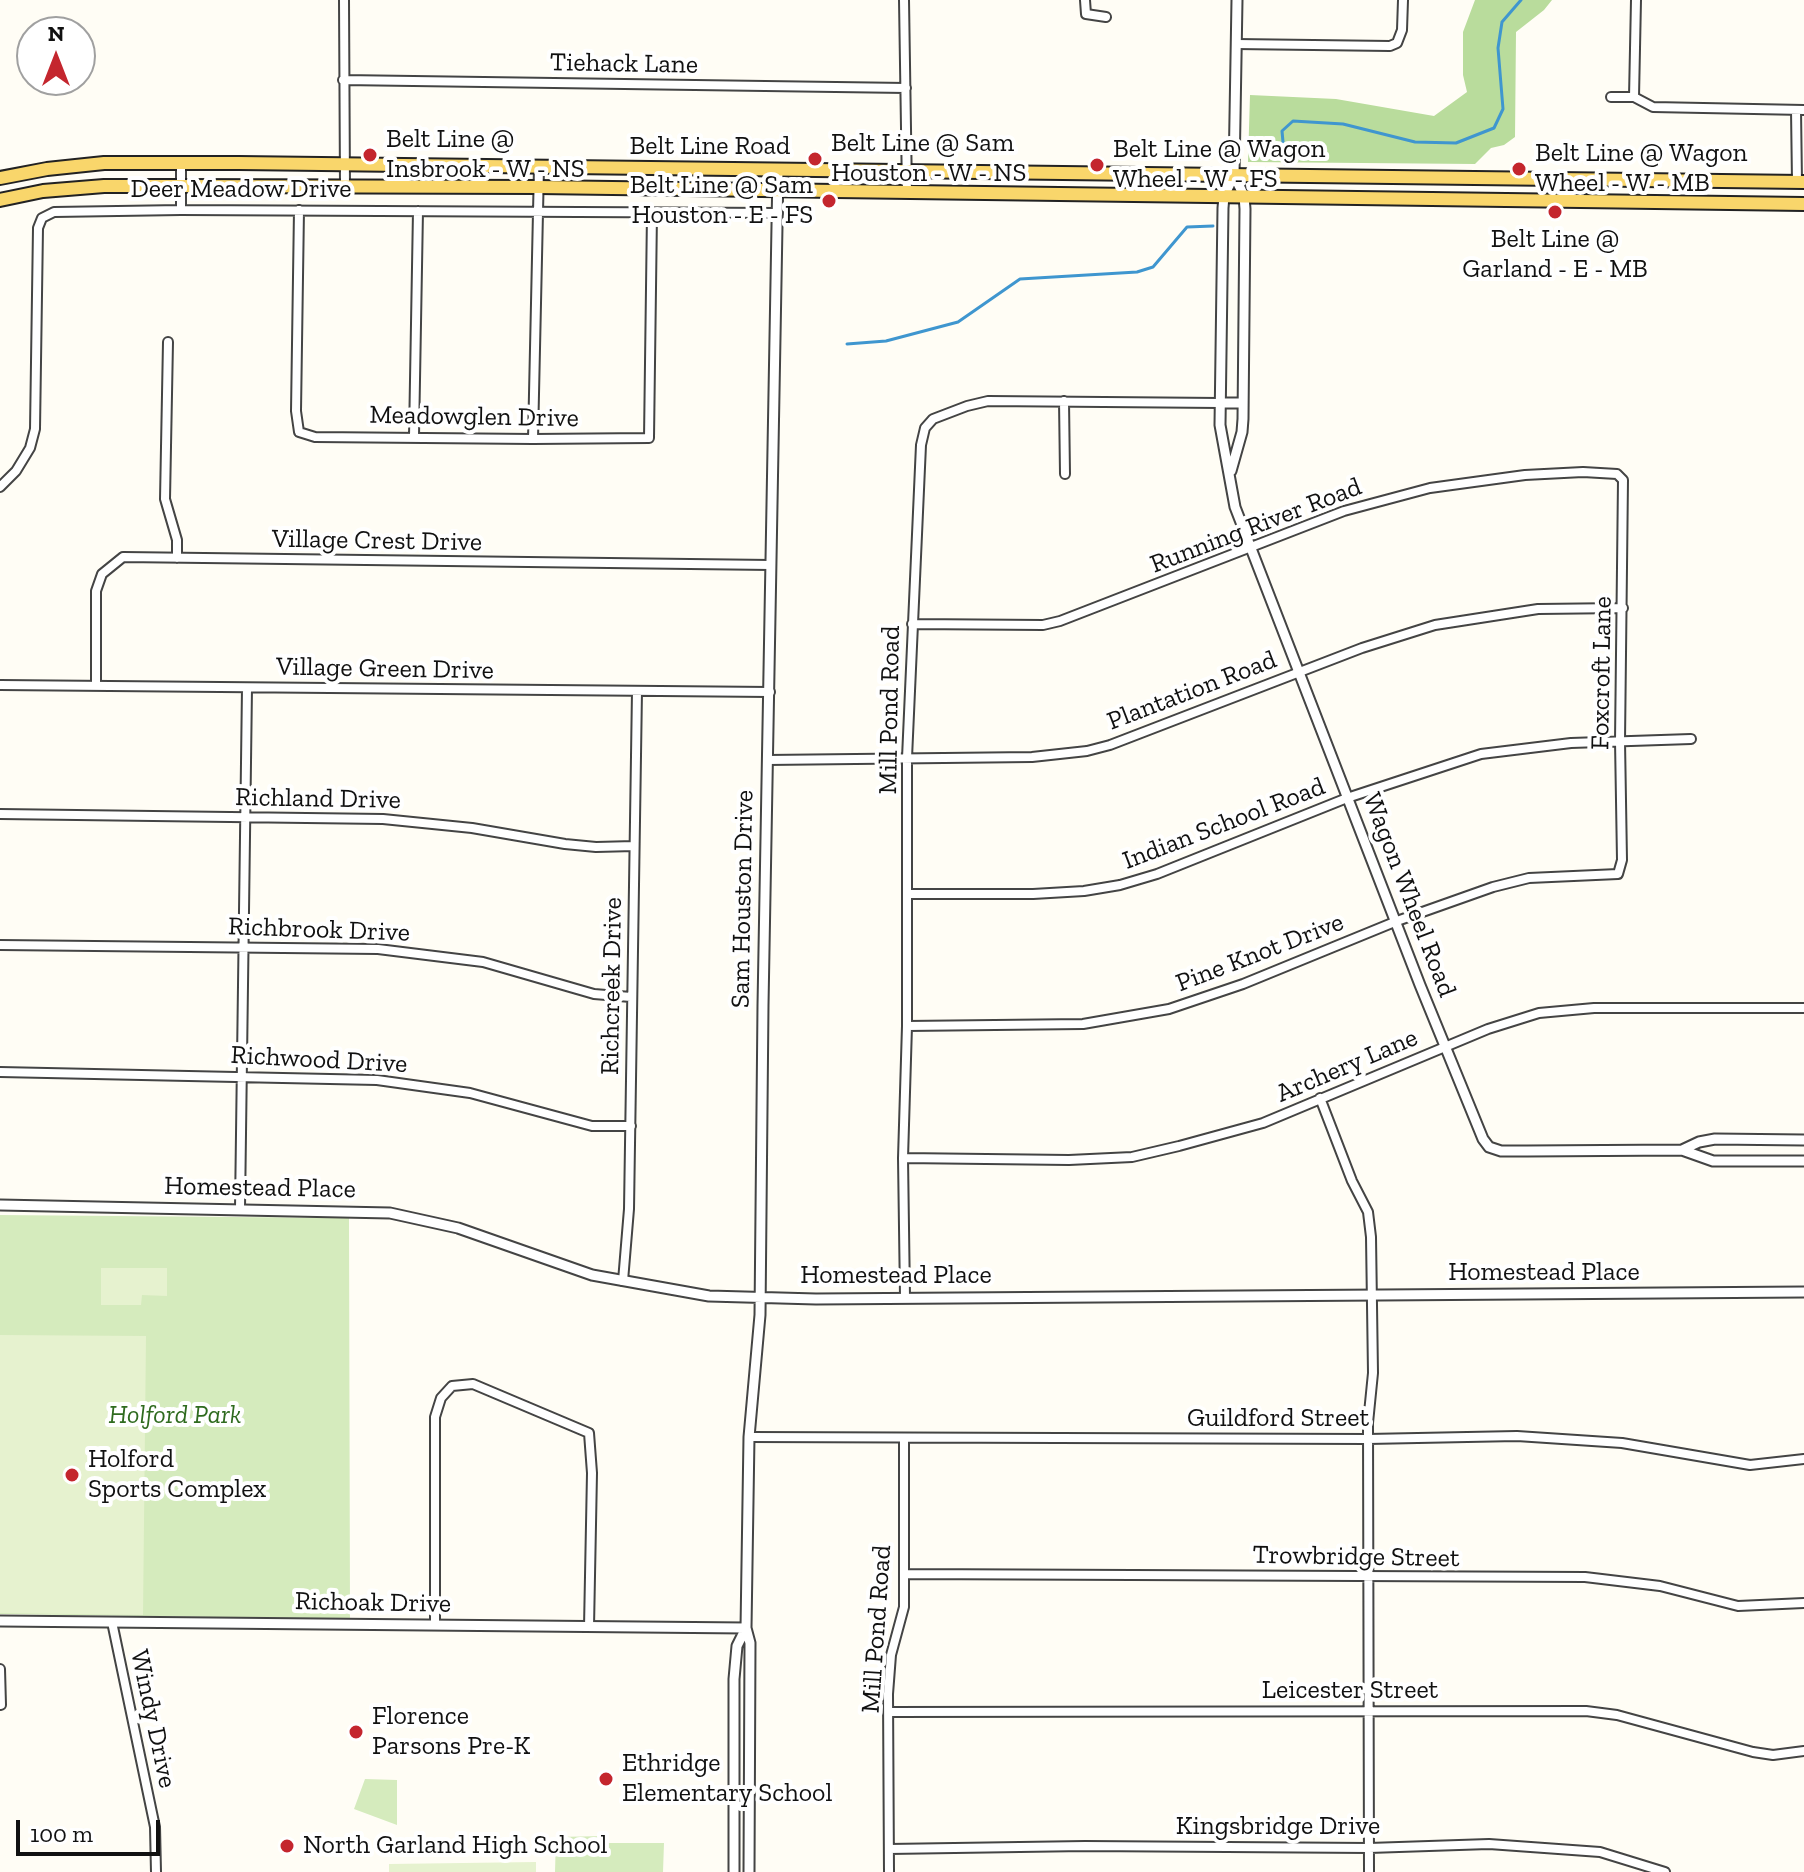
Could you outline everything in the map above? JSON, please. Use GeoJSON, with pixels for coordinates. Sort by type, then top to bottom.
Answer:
{"type":"FeatureCollection","features":[{"type":"Feature","properties":{"kind":"main road","name":"Belt Line Road"},"geometry":{"type":"LineString","coordinates":[[0,178],[104,163],[181,163],[1800,182]]}},
{"type":"Feature","properties":{"kind":"main road"},"geometry":{"type":"LineString","coordinates":[[1076,173],[1076,194]]}},
{"type":"Feature","properties":{"kind":"main road"},"geometry":{"type":"LineString","coordinates":[[1566,179],[1566,200]]}},
{"type":"Feature","properties":{"kind":"main road"},"geometry":{"type":"LineString","coordinates":[[1655,180],[1655,202]]}},
{"type":"Feature","properties":{"kind":"main road"},"geometry":{"type":"LineString","coordinates":[[1800,182],[1800,204]]}},
{"type":"Feature","properties":{"kind":"main road","name":"Belt Line Road"},"geometry":{"type":"LineString","coordinates":[[0,200],[43,191],[104,186],[181,186],[538,187],[1800,204]]}},
{"type":"Feature","properties":{"kind":"street"},"geometry":{"type":"LineString","coordinates":[[344,0],[345,187]]}},
{"type":"Feature","properties":{"kind":"street"},"geometry":{"type":"LineString","coordinates":[[904,0],[907,192]]}},
{"type":"Feature","properties":{"kind":"street"},"geometry":{"type":"LineString","coordinates":[[1085,0],[1086,14],[1106,17]]}},
{"type":"Feature","properties":{"kind":"street","name":"Wagon Wheel Road"},"geometry":{"type":"LineString","coordinates":[[1237,0],[1234,175],[1224,196],[1220,403],[1220,425],[1235,507],[1477,1126],[1489,1147],[1501,1151],[1682,1150],[1713,1161],[1804,1161]]}},
{"type":"Feature","properties":{"kind":"street"},"geometry":{"type":"LineString","coordinates":[[1236,44],[1390,46],[1397,43],[1402,30],[1403,0]]}},
{"type":"Feature","properties":{"kind":"street"},"geometry":{"type":"LineString","coordinates":[[1634,97],[1636,0]]}},
{"type":"Feature","properties":{"kind":"street","name":"Tiehack Lane"},"geometry":{"type":"LineString","coordinates":[[343,80],[906,88]]}},
{"type":"Feature","properties":{"kind":"street"},"geometry":{"type":"LineString","coordinates":[[1611,97],[1634,97],[1653,107],[1800,110],[1800,182]]}},
{"type":"Feature","properties":{"kind":"street"},"geometry":{"type":"LineString","coordinates":[[181,163],[181,210]]}},
{"type":"Feature","properties":{"kind":"street"},"geometry":{"type":"LineString","coordinates":[[533,439],[539,167]]}},
{"type":"Feature","properties":{"kind":"street","name":"Sam Houston Drive"},"geometry":{"type":"LineString","coordinates":[[749,1872],[750,1643],[746,1628],[749,1437],[760,1298],[778,170]]}},
{"type":"Feature","properties":{"kind":"street","name":"Wagon Wheel Road"},"geometry":{"type":"LineString","coordinates":[[1230,474],[1242,432],[1243,403],[1244,196],[1234,175]]}},
{"type":"Feature","properties":{"kind":"street","name":"Meadowglen Drive"},"geometry":{"type":"LineString","coordinates":[[299,210],[296,411],[299,432],[315,437],[533,439],[649,438],[652,213]]}},
{"type":"Feature","properties":{"kind":"street"},"geometry":{"type":"LineString","coordinates":[[414,436],[418,211]]}},
{"type":"Feature","properties":{"kind":"street","name":"Deer Meadow Drive"},"geometry":{"type":"LineString","coordinates":[[0,487],[16,471],[30,448],[35,429],[38,228],[42,218],[54,212],[778,213]]}},
{"type":"Feature","properties":{"kind":"street"},"geometry":{"type":"LineString","coordinates":[[1222,263],[1244,264]]}},
{"type":"Feature","properties":{"kind":"street"},"geometry":{"type":"LineString","coordinates":[[168,342],[165,492],[177,540],[177,558]]}},
{"type":"Feature","properties":{"kind":"street","name":"Mill Pond Road"},"geometry":{"type":"LineString","coordinates":[[905,1297],[903,1158],[907,1026],[907,758],[921,445],[925,428],[933,419],[988,401],[1220,403]]}},
{"type":"Feature","properties":{"kind":"street"},"geometry":{"type":"LineString","coordinates":[[1064,401],[1065,474]]}},
{"type":"Feature","properties":{"kind":"street"},"geometry":{"type":"LineString","coordinates":[[1220,403],[1243,403]]}},
{"type":"Feature","properties":{"kind":"street","name":"Running River Road"},"geometry":{"type":"LineString","coordinates":[[912,624],[1043,625],[1092,611],[1249,546],[1344,511],[1455,483],[1525,475],[1617,474]]}},
{"type":"Feature","properties":{"kind":"street","name":"Foxcroft Lane"},"geometry":{"type":"LineString","coordinates":[[1617,474],[1623,480],[1622,860],[1618,874]]}},
{"type":"Feature","properties":{"kind":"street","name":"Village Crest Drive"},"geometry":{"type":"LineString","coordinates":[[96,686],[96,591],[102,574],[123,557],[771,565]]}},
{"type":"Feature","properties":{"kind":"street","name":"Plantation Road"},"geometry":{"type":"LineString","coordinates":[[767,760],[1032,757],[1087,751],[1110,745],[1379,642],[1462,619],[1538,609],[1623,608]]}},
{"type":"Feature","properties":{"kind":"street","name":"Village Green Drive"},"geometry":{"type":"LineString","coordinates":[[0,685],[770,692]]}},
{"type":"Feature","properties":{"kind":"street"},"geometry":{"type":"LineString","coordinates":[[240,1208],[247,688]]}},
{"type":"Feature","properties":{"kind":"street","name":"Richcreek Drive"},"geometry":{"type":"LineString","coordinates":[[623,1281],[628,1240],[631,1126],[637,691]]}},
{"type":"Feature","properties":{"kind":"street","name":"Indian School Road"},"geometry":{"type":"LineString","coordinates":[[908,894],[1033,894],[1120,885],[1157,874],[1347,798],[1481,754],[1571,743],[1691,739]]}},
{"type":"Feature","properties":{"kind":"street","name":"Richland Drive"},"geometry":{"type":"LineString","coordinates":[[0,814],[408,820],[565,844],[634,846]]}},
{"type":"Feature","properties":{"kind":"street","name":"Pine Knot Drive"},"geometry":{"type":"LineString","coordinates":[[907,1026],[1083,1024],[1158,1012],[1243,984],[1397,921],[1493,887],[1529,878],[1618,874]]}},
{"type":"Feature","properties":{"kind":"street","name":"Richbrook Drive"},"geometry":{"type":"LineString","coordinates":[[0,945],[378,949],[483,962],[594,994],[631,997]]}},
{"type":"Feature","properties":{"kind":"street","name":"Archery Lane"},"geometry":{"type":"LineString","coordinates":[[903,1158],[1069,1160],[1132,1157],[1263,1123],[1509,1020],[1560,1010],[1804,1008]]}},
{"type":"Feature","properties":{"kind":"street","name":"Richwood Drive"},"geometry":{"type":"LineString","coordinates":[[0,1072],[377,1080],[470,1093],[592,1126],[631,1126]]}},
{"type":"Feature","properties":{"kind":"street"},"geometry":{"type":"LineString","coordinates":[[1320,1098],[1352,1181],[1368,1212],[1373,1373],[1368,1439],[1369,1872]]}},
{"type":"Feature","properties":{"kind":"street","name":"Wagon Wheel Road"},"geometry":{"type":"LineString","coordinates":[[1682,1150],[1715,1139],[1804,1140]]}},
{"type":"Feature","properties":{"kind":"street","name":"Homestead Place"},"geometry":{"type":"LineString","coordinates":[[0,1205],[390,1213],[458,1228],[565,1266],[693,1295],[760,1298],[1804,1292]]}},
{"type":"Feature","properties":{"kind":"street"},"geometry":{"type":"LineString","coordinates":[[435,1625],[435,1417],[441,1398],[452,1386],[473,1384],[589,1433],[592,1473],[589,1627]]}},
{"type":"Feature","properties":{"kind":"street","name":"Guildford Street"},"geometry":{"type":"LineString","coordinates":[[749,1437],[1368,1439],[1517,1436],[1569,1438],[1656,1448],[1750,1465],[1804,1459]]}},
{"type":"Feature","properties":{"kind":"street","name":"Mill Pond Road"},"geometry":{"type":"LineString","coordinates":[[889,1872],[891,1655],[903,1617],[905,1574],[904,1438]]}},
{"type":"Feature","properties":{"kind":"street","name":"Trowbridge Street"},"geometry":{"type":"LineString","coordinates":[[905,1574],[1585,1577],[1660,1586],[1738,1606],[1804,1603]]}},
{"type":"Feature","properties":{"kind":"street","name":"Richoak Drive"},"geometry":{"type":"LineString","coordinates":[[0,1621],[746,1628]]}},
{"type":"Feature","properties":{"kind":"street","name":"Windy Drive"},"geometry":{"type":"LineString","coordinates":[[112,1622],[155,1827],[156,1872]]}},
{"type":"Feature","properties":{"kind":"street","name":"Sam Houston Drive"},"geometry":{"type":"LineString","coordinates":[[734,1872],[734,1679],[737,1646],[746,1628]]}},
{"type":"Feature","properties":{"kind":"street"},"geometry":{"type":"LineString","coordinates":[[0,1669],[1,1705]]}},
{"type":"Feature","properties":{"kind":"street","name":"Leicester Street"},"geometry":{"type":"LineString","coordinates":[[889,1712],[1586,1711],[1670,1728],[1720,1745],[1753,1752],[1773,1755],[1804,1751]]}},
{"type":"Feature","properties":{"kind":"street","name":"Kingsbridge Drive"},"geometry":{"type":"LineString","coordinates":[[889,1849],[1085,1846],[1369,1848],[1489,1844],[1600,1852],[1665,1872]]}},
{"type":"Feature","properties":{"kind":"green space"},"geometry":{"type":"Polygon","coordinates":[[[1475,0],[1552,0],[1516,32],[1515,137],[1504,145],[1491,148],[1475,164],[1248,162],[1250,95],[1336,99],[1434,116],[1467,92],[1463,75],[1463,32],[1475,0]]]}},
{"type":"Feature","properties":{"kind":"green space","name":"Holford Park"},"geometry":{"type":"Polygon","coordinates":[[[0,1215],[349,1218],[350,1619],[0,1614],[0,1215]]]}},
{"type":"Feature","properties":{"kind":"green space"},"geometry":{"type":"Polygon","coordinates":[[[101,1268],[167,1268],[167,1296],[142,1295],[141,1305],[101,1305],[101,1268]]]}},
{"type":"Feature","properties":{"kind":"green space","name":"Holford Sports Complex"},"geometry":{"type":"Polygon","coordinates":[[[0,1335],[146,1336],[143,1615],[0,1613],[0,1335]]]}},
{"type":"Feature","properties":{"kind":"green space"},"geometry":{"type":"Polygon","coordinates":[[[365,1779],[397,1780],[397,1825],[354,1809],[365,1779]]]}},
{"type":"Feature","properties":{"kind":"green space"},"geometry":{"type":"Polygon","coordinates":[[[607,1836],[608,1843],[664,1843],[663,1872],[555,1872],[556,1837],[607,1836]]]}},
{"type":"Feature","properties":{"kind":"green space"},"geometry":{"type":"Polygon","coordinates":[[[536,1862],[536,1872],[389,1872],[389,1864],[536,1862]]]}},
{"type":"Feature","properties":{"kind":"waterway"},"geometry":{"type":"LineString","coordinates":[[1285,164],[1282,131],[1293,121],[1343,124],[1415,142],[1456,143],[1494,128],[1503,109],[1498,48],[1502,22],[1521,0]]}},
{"type":"Feature","properties":{"kind":"waterway"},"geometry":{"type":"LineString","coordinates":[[847,344],[886,341],[958,322],[1020,279],[1137,272],[1153,267],[1187,227],[1213,226]]}},
{"type":"Feature","properties":{"kind":"place","name":"Belt Line @ Insbrook - W - NS"},"geometry":{"type":"Point","coordinates":[370,155]}},
{"type":"Feature","properties":{"kind":"place","name":"Belt Line @ Sam Houston - W - NS"},"geometry":{"type":"Point","coordinates":[815,159]}},
{"type":"Feature","properties":{"kind":"place","name":"Belt Line @ Wagon Wheel - W - FS"},"geometry":{"type":"Point","coordinates":[1097,165]}},
{"type":"Feature","properties":{"kind":"place","name":"Belt Line @ Wagon Wheel - W - MB"},"geometry":{"type":"Point","coordinates":[1519,169]}},
{"type":"Feature","properties":{"kind":"place","name":"Belt Line @ Sam Houston - E - FS"},"geometry":{"type":"Point","coordinates":[829,201]}},
{"type":"Feature","properties":{"kind":"place","name":"Belt Line @ Garland - E - MB"},"geometry":{"type":"Point","coordinates":[1555,212]}},
{"type":"Feature","properties":{"kind":"place","name":"Holford Sports Complex"},"geometry":{"type":"Point","coordinates":[72,1475]}},
{"type":"Feature","properties":{"kind":"place","name":"Florence Parsons Pre-K"},"geometry":{"type":"Point","coordinates":[356,1732]}},
{"type":"Feature","properties":{"kind":"place","name":"Ethridge Elementary School"},"geometry":{"type":"Point","coordinates":[606,1779]}},
{"type":"Feature","properties":{"kind":"place","name":"North Garland High School"},"geometry":{"type":"Point","coordinates":[287,1846]}}]}
